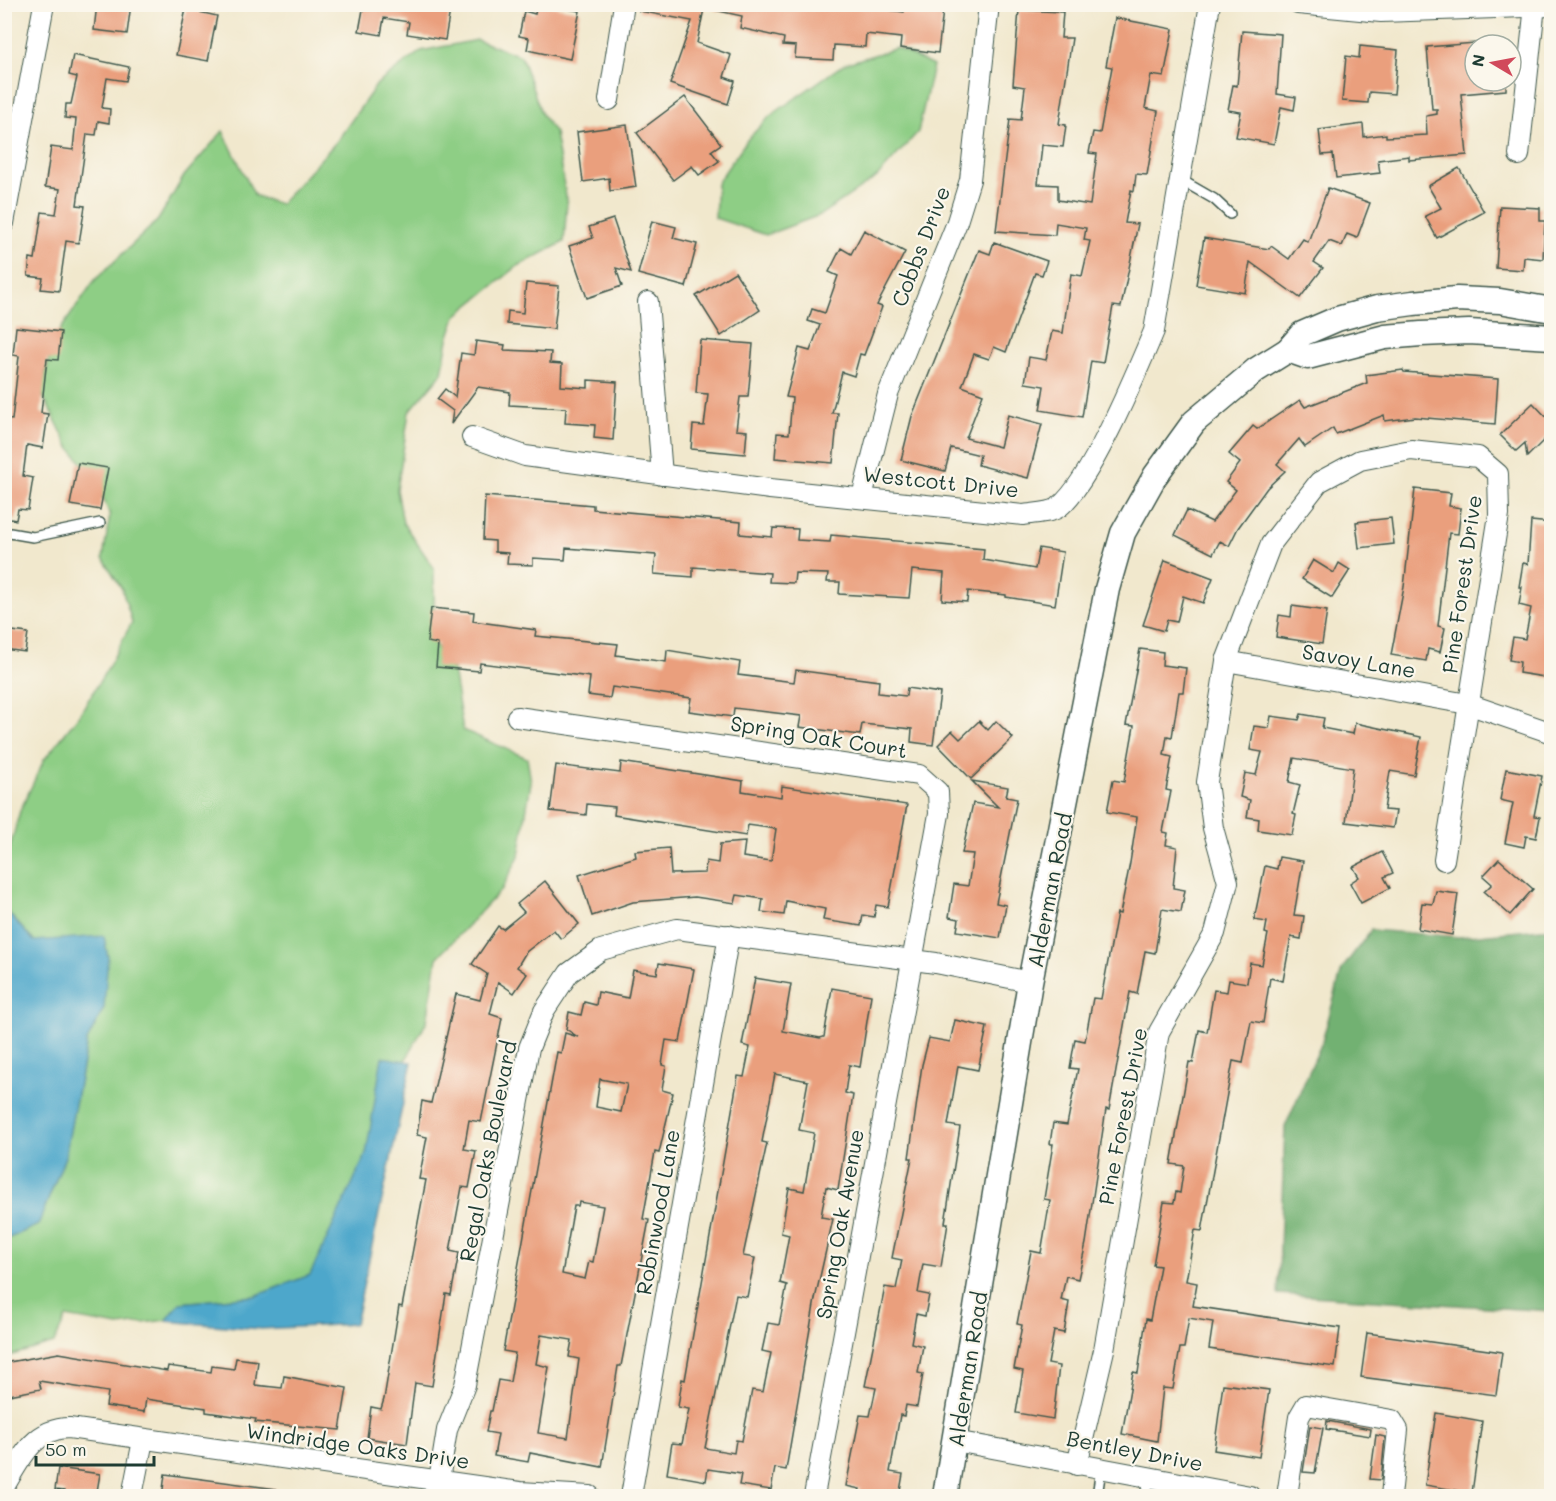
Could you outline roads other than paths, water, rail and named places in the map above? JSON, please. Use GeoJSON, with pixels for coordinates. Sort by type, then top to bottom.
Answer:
{"type":"FeatureCollection","features":[{"type":"Feature","properties":{"kind":"street"},"geometry":{"type":"LineString","coordinates":[[4,223],[44,4]]}},
{"type":"Feature","properties":{"kind":"street"},"geometry":{"type":"LineString","coordinates":[[609,100],[624,4]]}},
{"type":"Feature","properties":{"kind":"street","name":"Cobbs Drive"},"geometry":{"type":"LineString","coordinates":[[862,497],[888,394],[956,225],[970,180],[989,4]]}},
{"type":"Feature","properties":{"kind":"street","name":"Westcott Drive"},"geometry":{"type":"LineString","coordinates":[[472,437],[525,456],[662,475],[1023,515],[1058,508],[1083,478],[1137,371],[1154,331],[1210,4]]}},
{"type":"Feature","properties":{"kind":"street"},"geometry":{"type":"LineString","coordinates":[[1298,4],[1381,12],[1551,6]]}},
{"type":"Feature","properties":{"kind":"street"},"geometry":{"type":"LineString","coordinates":[[1519,154],[1535,5]]}},
{"type":"Feature","properties":{"kind":"street","name":"Alderman Road"},"geometry":{"type":"LineString","coordinates":[[945,1497],[1030,982],[1107,590],[1123,533],[1155,476],[1194,422],[1256,370],[1288,350],[1302,334],[1337,319],[1377,308],[1457,299],[1500,301],[1551,310]]}},
{"type":"Feature","properties":{"kind":"street"},"geometry":{"type":"LineString","coordinates":[[648,302],[662,475]]}},
{"type":"Feature","properties":{"kind":"street"},"geometry":{"type":"LineString","coordinates":[[1288,350],[1308,357],[1385,337],[1421,334],[1469,332],[1551,337]]}},
{"type":"Feature","properties":{"kind":"street","name":"Pine Forest Drive"},"geometry":{"type":"LineString","coordinates":[[1077,1465],[1104,1350],[1159,1032],[1215,933],[1228,882],[1213,828],[1207,782],[1226,661],[1271,544],[1319,482],[1360,460],[1411,450],[1478,457],[1498,474],[1499,515],[1444,860]]}},
{"type":"Feature","properties":{"kind":"street","name":"Savoy Lane"},"geometry":{"type":"LineString","coordinates":[[1226,661],[1468,704],[1551,733]]}},
{"type":"Feature","properties":{"kind":"street","name":"Spring Oak Court"},"geometry":{"type":"LineString","coordinates":[[517,717],[919,775],[938,792],[939,802],[911,960]]}},
{"type":"Feature","properties":{"kind":"street","name":"Regal Oaks Boulevard"},"geometry":{"type":"LineString","coordinates":[[439,1480],[447,1430],[465,1385],[530,1048],[544,1011],[569,974],[601,950],[677,928],[911,960],[1030,982]]}},
{"type":"Feature","properties":{"kind":"street","name":"Robinwood Lane"},"geometry":{"type":"LineString","coordinates":[[631,1497],[729,935]]}},
{"type":"Feature","properties":{"kind":"street","name":"Spring Oak Avenue"},"geometry":{"type":"LineString","coordinates":[[814,1497],[911,960]]}},
{"type":"Feature","properties":{"kind":"street"},"geometry":{"type":"LineString","coordinates":[[1287,1497],[1299,1417],[1306,1405],[1392,1420],[1398,1430],[1391,1497]]}},
{"type":"Feature","properties":{"kind":"street","name":"Windridge Oaks Drive"},"geometry":{"type":"LineString","coordinates":[[4,1487],[29,1445],[56,1428],[520,1492],[590,1497]]}},
{"type":"Feature","properties":{"kind":"street"},"geometry":{"type":"LineString","coordinates":[[132,1497],[143,1440]]}},
{"type":"Feature","properties":{"kind":"street","name":"Bentley Drive"},"geometry":{"type":"LineString","coordinates":[[955,1441],[1101,1469],[1147,1487],[1250,1497]]}},
{"type":"Feature","properties":{"kind":"lane"},"geometry":{"type":"LineString","coordinates":[[1181,180],[1214,199],[1230,214]]}},
{"type":"Feature","properties":{"kind":"lane"},"geometry":{"type":"LineString","coordinates":[[4,532],[33,537],[100,523]]}},
{"type":"Feature","properties":{"kind":"lane"},"geometry":{"type":"LineString","coordinates":[[1097,1497],[1101,1469]]}},
{"type":"Feature","properties":{"kind":"water"},"geometry":{"type":"Polygon","coordinates":[[[4,909],[34,941],[104,936],[108,957],[104,1008],[87,1041],[65,1157],[38,1225],[5,1240],[4,909]]]}},
{"type":"Feature","properties":{"kind":"water"},"geometry":{"type":"Polygon","coordinates":[[[382,1057],[412,1062],[355,1324],[261,1329],[166,1321],[180,1303],[255,1296],[310,1275],[366,1154],[382,1057]]]}}]}
